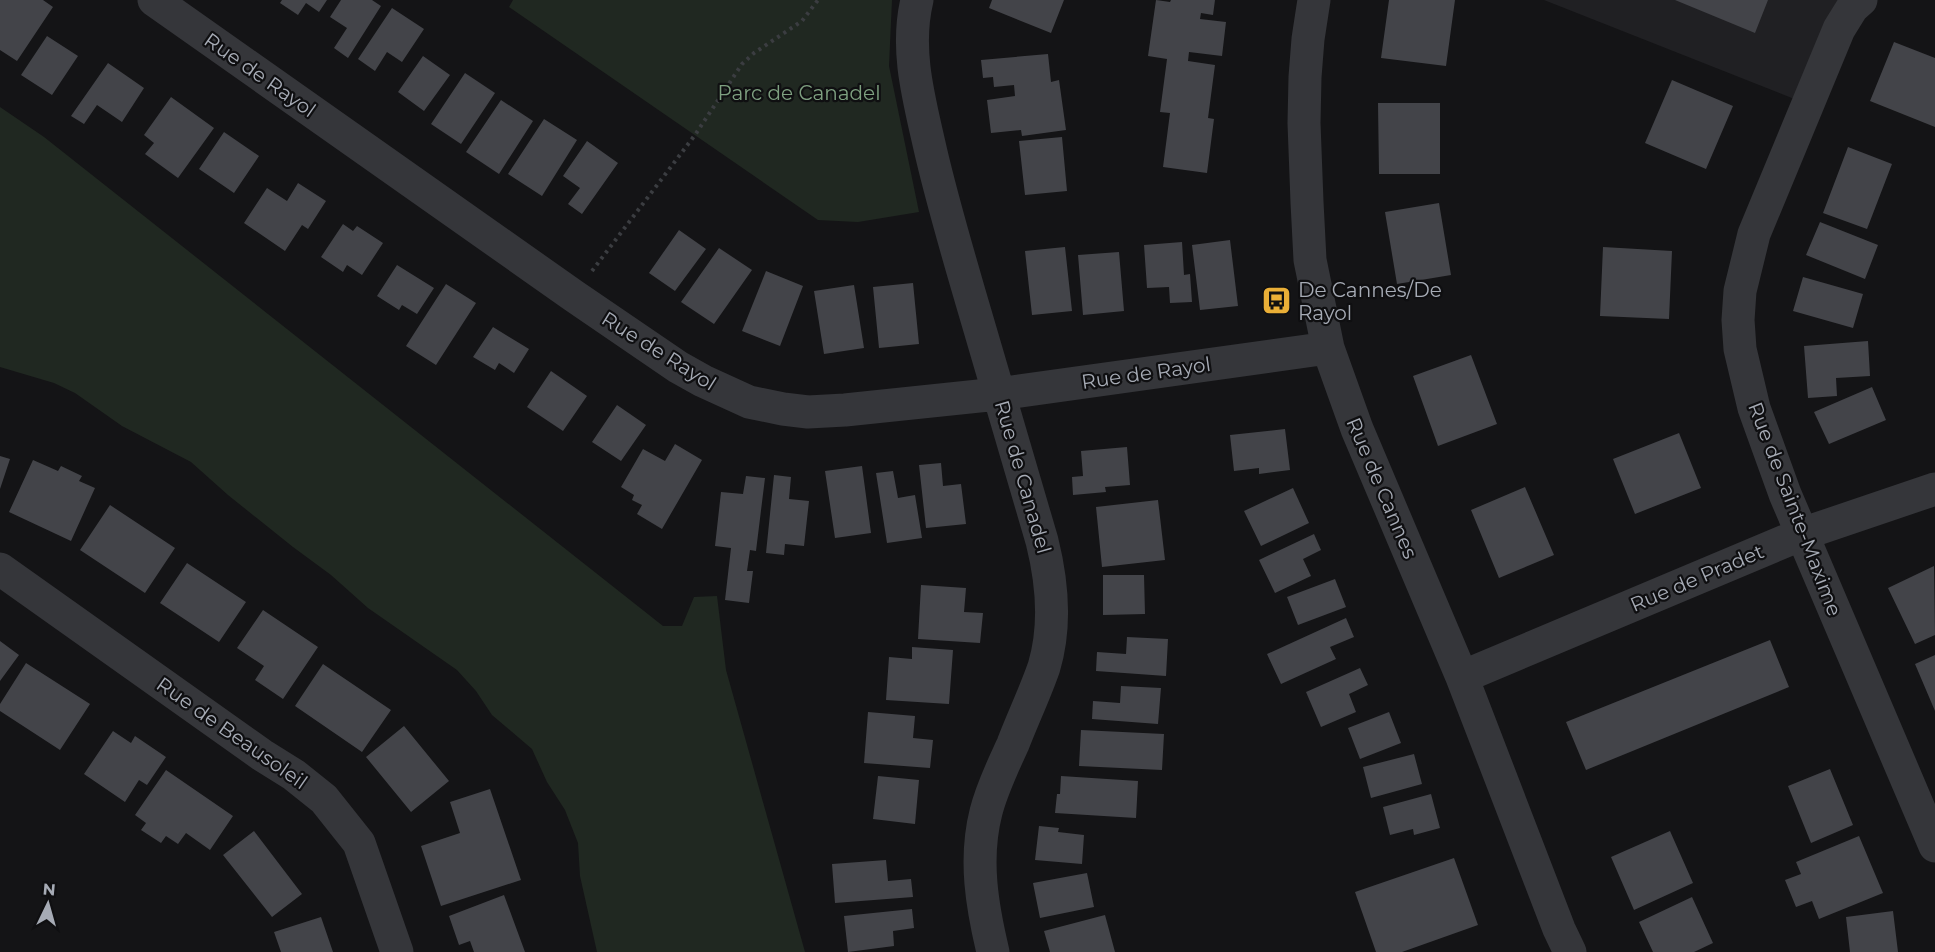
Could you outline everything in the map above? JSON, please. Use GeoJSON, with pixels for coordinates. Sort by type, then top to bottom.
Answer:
{"type":"FeatureCollection","features":[{"type":"Feature","properties":{"kind":"street","name":"Rue de Rayol"},"geometry":{"type":"LineString","coordinates":[[154,0],[678,367],[749,402],[808,412],[845,410],[998,394],[1328,348]]}},
{"type":"Feature","properties":{"kind":"street","name":"Rue de Canadel"},"geometry":{"type":"LineString","coordinates":[[917,0],[912,28],[912,55],[916,85],[944,208],[1049,568],[1050,636],[1044,665],[994,788],[986,813],[981,841],[979,867],[982,895],[993,952]]}},
{"type":"Feature","properties":{"kind":"street","name":"Rue de Cannes"},"geometry":{"type":"LineString","coordinates":[[1314,0],[1305,77],[1307,202],[1310,260],[1328,348],[1357,429],[1462,677],[1559,930],[1570,952]]}},
{"type":"Feature","properties":{"kind":"street","name":"Rue de Sainte-Maxime"},"geometry":{"type":"LineString","coordinates":[[1861,0],[1852,8],[1839,29],[1754,234],[1740,291],[1738,320],[1740,349],[1754,408],[1785,494],[1935,846]]}},
{"type":"Feature","properties":{"kind":"street","name":"Rue de Pradet"},"geometry":{"type":"LineString","coordinates":[[1462,677],[1802,534],[1935,489]]}},
{"type":"Feature","properties":{"kind":"street","name":"Rue de Beausoleil"},"geometry":{"type":"LineString","coordinates":[[0,569],[262,755],[294,775],[324,799],[359,843],[396,952]]}},
{"type":"Feature","properties":{"kind":"path"},"geometry":{"type":"LineString","coordinates":[[574,296],[695,135],[742,64],[754,53],[802,21],[818,0]]}},
{"type":"Feature","properties":{"kind":"shaded area"},"geometry":{"type":"Polygon","coordinates":[[[1544,0],[1847,0],[1807,104],[1544,0]]]}},
{"type":"Feature","properties":{"kind":"green space","name":"Parc de Canadel"},"geometry":{"type":"Polygon","coordinates":[[[513,0],[892,0],[889,66],[919,212],[858,222],[818,220],[509,7],[513,0]]]}},
{"type":"Feature","properties":{"kind":"green space"},"geometry":{"type":"Polygon","coordinates":[[[0,107],[44,137],[663,626],[682,626],[694,597],[717,596],[726,670],[805,952],[597,952],[580,876],[578,843],[565,810],[547,782],[532,749],[492,715],[476,691],[457,670],[368,608],[331,575],[228,495],[191,462],[122,426],[75,393],[54,383],[0,367],[0,107]]]}},
{"type":"Feature","properties":{"kind":"building"},"geometry":{"type":"Polygon","coordinates":[[[0,0],[43,0],[53,7],[17,61],[0,50],[0,0]]]}},
{"type":"Feature","properties":{"kind":"building"},"geometry":{"type":"Polygon","coordinates":[[[282,0],[327,0],[319,12],[306,3],[298,15],[280,3],[282,0]]]}},
{"type":"Feature","properties":{"kind":"building"},"geometry":{"type":"Polygon","coordinates":[[[341,0],[372,0],[381,6],[348,58],[334,48],[347,28],[330,17],[341,0]]]}},
{"type":"Feature","properties":{"kind":"building"},"geometry":{"type":"Polygon","coordinates":[[[992,0],[1064,0],[1051,33],[989,8],[992,0]]]}},
{"type":"Feature","properties":{"kind":"building"},"geometry":{"type":"Polygon","coordinates":[[[1156,0],[1170,2],[1171,0],[1215,0],[1213,15],[1201,13],[1200,19],[1226,22],[1222,56],[1189,52],[1188,61],[1215,65],[1208,118],[1214,119],[1207,173],[1163,167],[1170,113],[1160,112],[1167,59],[1148,56],[1156,0]]]}},
{"type":"Feature","properties":{"kind":"building"},"geometry":{"type":"Polygon","coordinates":[[[1389,0],[1455,0],[1446,66],[1381,58],[1389,0]]]}},
{"type":"Feature","properties":{"kind":"building"},"geometry":{"type":"Polygon","coordinates":[[[1675,0],[1768,0],[1755,33],[1675,0]]]}},
{"type":"Feature","properties":{"kind":"building"},"geometry":{"type":"Polygon","coordinates":[[[392,8],[424,29],[402,62],[387,52],[375,71],[358,59],[392,8]]]}},
{"type":"Feature","properties":{"kind":"building"},"geometry":{"type":"Polygon","coordinates":[[[47,36],[78,56],[52,95],[21,75],[47,36]]]}},
{"type":"Feature","properties":{"kind":"building"},"geometry":{"type":"Polygon","coordinates":[[[1894,42],[1935,58],[1935,127],[1870,101],[1894,42]]]}},
{"type":"Feature","properties":{"kind":"building"},"geometry":{"type":"Polygon","coordinates":[[[1048,54],[1051,82],[1059,80],[1066,130],[1022,136],[1021,130],[991,133],[987,100],[1015,96],[1014,85],[994,87],[993,77],[983,78],[981,60],[1048,54]]]}},
{"type":"Feature","properties":{"kind":"building"},"geometry":{"type":"Polygon","coordinates":[[[423,56],[450,75],[424,111],[398,92],[423,56]]]}},
{"type":"Feature","properties":{"kind":"building"},"geometry":{"type":"Polygon","coordinates":[[[108,63],[144,88],[122,122],[97,105],[84,124],[71,116],[108,63]]]}},
{"type":"Feature","properties":{"kind":"building"},"geometry":{"type":"Polygon","coordinates":[[[465,73],[495,93],[461,144],[431,124],[465,73]]]}},
{"type":"Feature","properties":{"kind":"building"},"geometry":{"type":"Polygon","coordinates":[[[1672,80],[1733,106],[1706,169],[1645,143],[1672,80]]]}},
{"type":"Feature","properties":{"kind":"building"},"geometry":{"type":"Polygon","coordinates":[[[171,97],[214,128],[178,178],[145,154],[154,143],[144,135],[171,97]]]}},
{"type":"Feature","properties":{"kind":"building"},"geometry":{"type":"Polygon","coordinates":[[[501,100],[533,121],[499,174],[466,152],[501,100]]]}},
{"type":"Feature","properties":{"kind":"building"},"geometry":{"type":"Polygon","coordinates":[[[1378,103],[1440,103],[1440,174],[1379,174],[1378,103]]]}},
{"type":"Feature","properties":{"kind":"building"},"geometry":{"type":"Polygon","coordinates":[[[544,119],[577,140],[542,196],[508,174],[544,119]]]}},
{"type":"Feature","properties":{"kind":"building"},"geometry":{"type":"Polygon","coordinates":[[[224,132],[259,156],[234,193],[199,169],[224,132]]]}},
{"type":"Feature","properties":{"kind":"building"},"geometry":{"type":"Polygon","coordinates":[[[1062,137],[1067,191],[1025,195],[1019,141],[1062,137]]]}},
{"type":"Feature","properties":{"kind":"building"},"geometry":{"type":"Polygon","coordinates":[[[587,141],[618,163],[582,214],[568,204],[580,188],[563,176],[587,141]]]}},
{"type":"Feature","properties":{"kind":"building"},"geometry":{"type":"Polygon","coordinates":[[[1848,147],[1892,164],[1867,229],[1823,213],[1848,147]]]}},
{"type":"Feature","properties":{"kind":"building"},"geometry":{"type":"Polygon","coordinates":[[[298,183],[326,201],[308,229],[302,225],[285,251],[244,223],[267,188],[287,201],[298,183]]]}},
{"type":"Feature","properties":{"kind":"building"},"geometry":{"type":"Polygon","coordinates":[[[1439,203],[1451,275],[1397,284],[1385,212],[1439,203]]]}},
{"type":"Feature","properties":{"kind":"building"},"geometry":{"type":"Polygon","coordinates":[[[1820,222],[1878,245],[1865,279],[1806,255],[1820,222]]]}},
{"type":"Feature","properties":{"kind":"building"},"geometry":{"type":"Polygon","coordinates":[[[343,224],[353,231],[357,226],[383,243],[362,275],[347,265],[343,272],[321,257],[343,224]]]}},
{"type":"Feature","properties":{"kind":"building"},"geometry":{"type":"Polygon","coordinates":[[[679,230],[706,249],[675,291],[649,273],[679,230]]]}},
{"type":"Feature","properties":{"kind":"building"},"geometry":{"type":"Polygon","coordinates":[[[1230,240],[1238,306],[1200,310],[1192,245],[1230,240]]]}},
{"type":"Feature","properties":{"kind":"building"},"geometry":{"type":"Polygon","coordinates":[[[1182,242],[1184,275],[1190,274],[1192,302],[1170,303],[1169,287],[1147,288],[1144,245],[1182,242]]]}},
{"type":"Feature","properties":{"kind":"building"},"geometry":{"type":"Polygon","coordinates":[[[1065,247],[1072,311],[1032,315],[1025,251],[1065,247]]]}},
{"type":"Feature","properties":{"kind":"building"},"geometry":{"type":"Polygon","coordinates":[[[1603,247],[1672,251],[1669,319],[1600,316],[1603,247]]]}},
{"type":"Feature","properties":{"kind":"building"},"geometry":{"type":"Polygon","coordinates":[[[719,248],[752,270],[714,324],[681,302],[719,248]]]}},
{"type":"Feature","properties":{"kind":"building"},"geometry":{"type":"Polygon","coordinates":[[[1119,252],[1124,311],[1083,315],[1078,255],[1119,252]]]}},
{"type":"Feature","properties":{"kind":"building"},"geometry":{"type":"Polygon","coordinates":[[[397,265],[434,288],[417,314],[402,305],[399,310],[377,296],[397,265]]]}},
{"type":"Feature","properties":{"kind":"building"},"geometry":{"type":"Polygon","coordinates":[[[766,271],[803,286],[780,346],[742,331],[766,271]]]}},
{"type":"Feature","properties":{"kind":"building"},"geometry":{"type":"Polygon","coordinates":[[[1803,277],[1863,294],[1853,328],[1793,311],[1803,277]]]}},
{"type":"Feature","properties":{"kind":"building"},"geometry":{"type":"Polygon","coordinates":[[[913,283],[919,344],[879,348],[873,287],[913,283]]]}},
{"type":"Feature","properties":{"kind":"building"},"geometry":{"type":"Polygon","coordinates":[[[446,284],[476,303],[436,365],[406,346],[446,284]]]}},
{"type":"Feature","properties":{"kind":"building"},"geometry":{"type":"Polygon","coordinates":[[[854,285],[864,348],[824,354],[814,291],[854,285]]]}},
{"type":"Feature","properties":{"kind":"building"},"geometry":{"type":"Polygon","coordinates":[[[493,327],[529,349],[514,373],[499,363],[495,370],[473,357],[493,327]]]}},
{"type":"Feature","properties":{"kind":"building"},"geometry":{"type":"Polygon","coordinates":[[[1868,341],[1870,376],[1836,378],[1837,396],[1808,398],[1804,346],[1868,341]]]}},
{"type":"Feature","properties":{"kind":"building"},"geometry":{"type":"Polygon","coordinates":[[[1471,355],[1497,424],[1438,446],[1413,376],[1471,355]]]}},
{"type":"Feature","properties":{"kind":"building"},"geometry":{"type":"Polygon","coordinates":[[[551,371],[587,396],[563,431],[527,407],[551,371]]]}},
{"type":"Feature","properties":{"kind":"building"},"geometry":{"type":"Polygon","coordinates":[[[1872,387],[1886,420],[1829,444],[1814,412],[1872,387]]]}},
{"type":"Feature","properties":{"kind":"building"},"geometry":{"type":"Polygon","coordinates":[[[617,405],[646,425],[621,461],[592,442],[617,405]]]}},
{"type":"Feature","properties":{"kind":"building"},"geometry":{"type":"Polygon","coordinates":[[[1285,429],[1290,470],[1259,474],[1259,468],[1234,471],[1230,435],[1285,429]]]}},
{"type":"Feature","properties":{"kind":"building"},"geometry":{"type":"Polygon","coordinates":[[[1679,433],[1701,488],[1635,514],[1613,459],[1679,433]]]}},
{"type":"Feature","properties":{"kind":"building"},"geometry":{"type":"Polygon","coordinates":[[[675,444],[702,460],[662,529],[637,514],[642,505],[632,500],[634,495],[621,487],[643,449],[665,461],[675,444]]]}},
{"type":"Feature","properties":{"kind":"building"},"geometry":{"type":"Polygon","coordinates":[[[1127,447],[1130,485],[1105,487],[1106,492],[1073,495],[1072,477],[1083,476],[1081,451],[1127,447]]]}},
{"type":"Feature","properties":{"kind":"building"},"geometry":{"type":"Polygon","coordinates":[[[0,456],[10,459],[0,489],[0,456]]]}},
{"type":"Feature","properties":{"kind":"building"},"geometry":{"type":"Polygon","coordinates":[[[33,460],[58,471],[61,466],[82,476],[79,481],[95,488],[71,541],[9,512],[33,460]]]}},
{"type":"Feature","properties":{"kind":"building"},"geometry":{"type":"Polygon","coordinates":[[[941,463],[943,486],[961,484],[966,524],[926,528],[919,465],[941,463]]]}},
{"type":"Feature","properties":{"kind":"building"},"geometry":{"type":"Polygon","coordinates":[[[862,466],[871,533],[835,538],[825,471],[862,466]]]}},
{"type":"Feature","properties":{"kind":"building"},"geometry":{"type":"Polygon","coordinates":[[[893,471],[898,498],[915,495],[922,538],[887,543],[876,473],[893,471]]]}},
{"type":"Feature","properties":{"kind":"building"},"geometry":{"type":"Polygon","coordinates":[[[774,475],[791,477],[789,499],[809,501],[804,546],[785,544],[784,555],[766,553],[774,475]]]}},
{"type":"Feature","properties":{"kind":"building"},"geometry":{"type":"Polygon","coordinates":[[[746,476],[765,478],[756,551],[750,550],[747,571],[753,571],[749,603],[725,600],[731,548],[715,546],[721,492],[743,494],[746,476]]]}},
{"type":"Feature","properties":{"kind":"building"},"geometry":{"type":"Polygon","coordinates":[[[1525,487],[1554,555],[1499,578],[1471,510],[1525,487]]]}},
{"type":"Feature","properties":{"kind":"building"},"geometry":{"type":"Polygon","coordinates":[[[1293,488],[1309,523],[1261,546],[1244,511],[1293,488]]]}},
{"type":"Feature","properties":{"kind":"building"},"geometry":{"type":"Polygon","coordinates":[[[1158,500],[1165,560],[1102,567],[1096,507],[1158,500]]]}},
{"type":"Feature","properties":{"kind":"building"},"geometry":{"type":"Polygon","coordinates":[[[110,505],[175,548],[145,593],[80,550],[110,505]]]}},
{"type":"Feature","properties":{"kind":"building"},"geometry":{"type":"Polygon","coordinates":[[[1314,534],[1321,550],[1303,559],[1311,576],[1275,593],[1259,560],[1314,534]]]}},
{"type":"Feature","properties":{"kind":"building"},"geometry":{"type":"Polygon","coordinates":[[[187,563],[246,602],[219,642],[160,603],[187,563]]]}},
{"type":"Feature","properties":{"kind":"building"},"geometry":{"type":"Polygon","coordinates":[[[1934,566],[1935,635],[1915,644],[1888,588],[1934,566]]]}},
{"type":"Feature","properties":{"kind":"building"},"geometry":{"type":"Polygon","coordinates":[[[1103,575],[1144,575],[1145,614],[1103,615],[1103,575]]]}},
{"type":"Feature","properties":{"kind":"building"},"geometry":{"type":"Polygon","coordinates":[[[1335,579],[1346,607],[1298,625],[1287,597],[1335,579]]]}},
{"type":"Feature","properties":{"kind":"building"},"geometry":{"type":"Polygon","coordinates":[[[921,585],[966,588],[964,612],[983,613],[980,643],[918,639],[921,585]]]}},
{"type":"Feature","properties":{"kind":"building"},"geometry":{"type":"Polygon","coordinates":[[[263,610],[318,647],[283,699],[255,680],[264,666],[237,648],[263,610]]]}},
{"type":"Feature","properties":{"kind":"building"},"geometry":{"type":"Polygon","coordinates":[[[1346,618],[1354,637],[1330,647],[1336,659],[1281,684],[1267,654],[1346,618]]]}},
{"type":"Feature","properties":{"kind":"building"},"geometry":{"type":"Polygon","coordinates":[[[1127,637],[1168,639],[1166,676],[1096,671],[1097,652],[1126,654],[1127,637]]]}},
{"type":"Feature","properties":{"kind":"building"},"geometry":{"type":"Polygon","coordinates":[[[1770,640],[1789,687],[1586,770],[1566,722],[1770,640]]]}},
{"type":"Feature","properties":{"kind":"building"},"geometry":{"type":"Polygon","coordinates":[[[0,641],[19,655],[0,681],[0,641]]]}},
{"type":"Feature","properties":{"kind":"building"},"geometry":{"type":"Polygon","coordinates":[[[912,647],[953,650],[949,704],[886,700],[889,657],[912,659],[912,647]]]}},
{"type":"Feature","properties":{"kind":"building"},"geometry":{"type":"Polygon","coordinates":[[[1935,655],[1935,711],[1915,664],[1935,655]]]}},
{"type":"Feature","properties":{"kind":"building"},"geometry":{"type":"Polygon","coordinates":[[[26,663],[90,704],[60,750],[0,711],[0,704],[26,663]]]}},
{"type":"Feature","properties":{"kind":"building"},"geometry":{"type":"Polygon","coordinates":[[[323,664],[391,710],[362,752],[295,706],[323,664]]]}},
{"type":"Feature","properties":{"kind":"building"},"geometry":{"type":"Polygon","coordinates":[[[1360,668],[1368,685],[1349,694],[1356,712],[1321,727],[1306,692],[1360,668]]]}},
{"type":"Feature","properties":{"kind":"building"},"geometry":{"type":"Polygon","coordinates":[[[1121,686],[1161,688],[1158,724],[1092,719],[1093,701],[1120,703],[1121,686]]]}},
{"type":"Feature","properties":{"kind":"building"},"geometry":{"type":"Polygon","coordinates":[[[868,712],[915,716],[913,738],[933,740],[930,768],[864,763],[868,712]]]}},
{"type":"Feature","properties":{"kind":"building"},"geometry":{"type":"Polygon","coordinates":[[[1389,712],[1401,743],[1360,759],[1348,728],[1389,712]]]}},
{"type":"Feature","properties":{"kind":"building"},"geometry":{"type":"Polygon","coordinates":[[[404,726],[449,781],[411,812],[366,757],[404,726]]]}},
{"type":"Feature","properties":{"kind":"building"},"geometry":{"type":"Polygon","coordinates":[[[1081,730],[1164,734],[1162,770],[1079,766],[1081,730]]]}},
{"type":"Feature","properties":{"kind":"building"},"geometry":{"type":"Polygon","coordinates":[[[113,731],[131,743],[135,736],[166,757],[147,785],[139,780],[125,802],[84,774],[113,731]]]}},
{"type":"Feature","properties":{"kind":"building"},"geometry":{"type":"Polygon","coordinates":[[[1414,754],[1422,784],[1371,798],[1363,767],[1414,754]]]}},
{"type":"Feature","properties":{"kind":"building"},"geometry":{"type":"Polygon","coordinates":[[[1830,769],[1853,825],[1811,843],[1788,786],[1830,769]]]}},
{"type":"Feature","properties":{"kind":"building"},"geometry":{"type":"Polygon","coordinates":[[[166,770],[233,816],[210,850],[186,833],[178,844],[166,836],[161,843],[141,830],[146,823],[135,815],[166,770]]]}},
{"type":"Feature","properties":{"kind":"building"},"geometry":{"type":"Polygon","coordinates":[[[878,776],[919,780],[915,824],[873,819],[878,776]]]}},
{"type":"Feature","properties":{"kind":"building"},"geometry":{"type":"Polygon","coordinates":[[[1061,776],[1138,781],[1136,818],[1055,813],[1057,794],[1060,794],[1061,776]]]}},
{"type":"Feature","properties":{"kind":"building"},"geometry":{"type":"Polygon","coordinates":[[[490,789],[521,880],[441,906],[421,846],[460,833],[450,802],[490,789]]]}},
{"type":"Feature","properties":{"kind":"building"},"geometry":{"type":"Polygon","coordinates":[[[1431,794],[1440,828],[1414,835],[1413,829],[1390,835],[1383,807],[1431,794]]]}},
{"type":"Feature","properties":{"kind":"building"},"geometry":{"type":"Polygon","coordinates":[[[1039,826],[1059,828],[1058,832],[1084,835],[1082,864],[1035,860],[1039,826]]]}},
{"type":"Feature","properties":{"kind":"building"},"geometry":{"type":"Polygon","coordinates":[[[254,831],[302,894],[272,917],[223,855],[254,831]]]}},
{"type":"Feature","properties":{"kind":"building"},"geometry":{"type":"Polygon","coordinates":[[[1670,831],[1693,883],[1634,910],[1611,857],[1670,831]]]}},
{"type":"Feature","properties":{"kind":"building"},"geometry":{"type":"Polygon","coordinates":[[[1859,836],[1883,893],[1819,919],[1812,901],[1796,907],[1785,880],[1801,874],[1796,862],[1859,836]]]}},
{"type":"Feature","properties":{"kind":"building"},"geometry":{"type":"Polygon","coordinates":[[[1454,858],[1478,925],[1402,952],[1376,952],[1355,892],[1454,858]]]}},
{"type":"Feature","properties":{"kind":"building"},"geometry":{"type":"Polygon","coordinates":[[[886,860],[888,881],[911,879],[913,897],[835,903],[832,864],[886,860]]]}},
{"type":"Feature","properties":{"kind":"building"},"geometry":{"type":"Polygon","coordinates":[[[1087,873],[1094,907],[1040,918],[1033,883],[1087,873]]]}},
{"type":"Feature","properties":{"kind":"building"},"geometry":{"type":"Polygon","coordinates":[[[504,895],[525,952],[474,952],[470,941],[459,945],[449,916],[504,895]]]}},
{"type":"Feature","properties":{"kind":"building"},"geometry":{"type":"Polygon","coordinates":[[[1692,897],[1713,943],[1694,952],[1653,952],[1639,922],[1692,897]]]}},
{"type":"Feature","properties":{"kind":"building"},"geometry":{"type":"Polygon","coordinates":[[[912,909],[914,928],[893,931],[894,946],[848,952],[844,916],[912,909]]]}},
{"type":"Feature","properties":{"kind":"building"},"geometry":{"type":"Polygon","coordinates":[[[1893,911],[1898,952],[1850,952],[1846,917],[1893,911]]]}},
{"type":"Feature","properties":{"kind":"building"},"geometry":{"type":"Polygon","coordinates":[[[1105,915],[1115,952],[1050,952],[1044,931],[1105,915]]]}},
{"type":"Feature","properties":{"kind":"building"},"geometry":{"type":"Polygon","coordinates":[[[321,917],[333,952],[281,952],[274,932],[321,917]]]}},
{"type":"Feature","properties":{"kind":"place","name":"De Cannes/De Rayol"},"geometry":{"type":"Point","coordinates":[1277,301]}}]}
